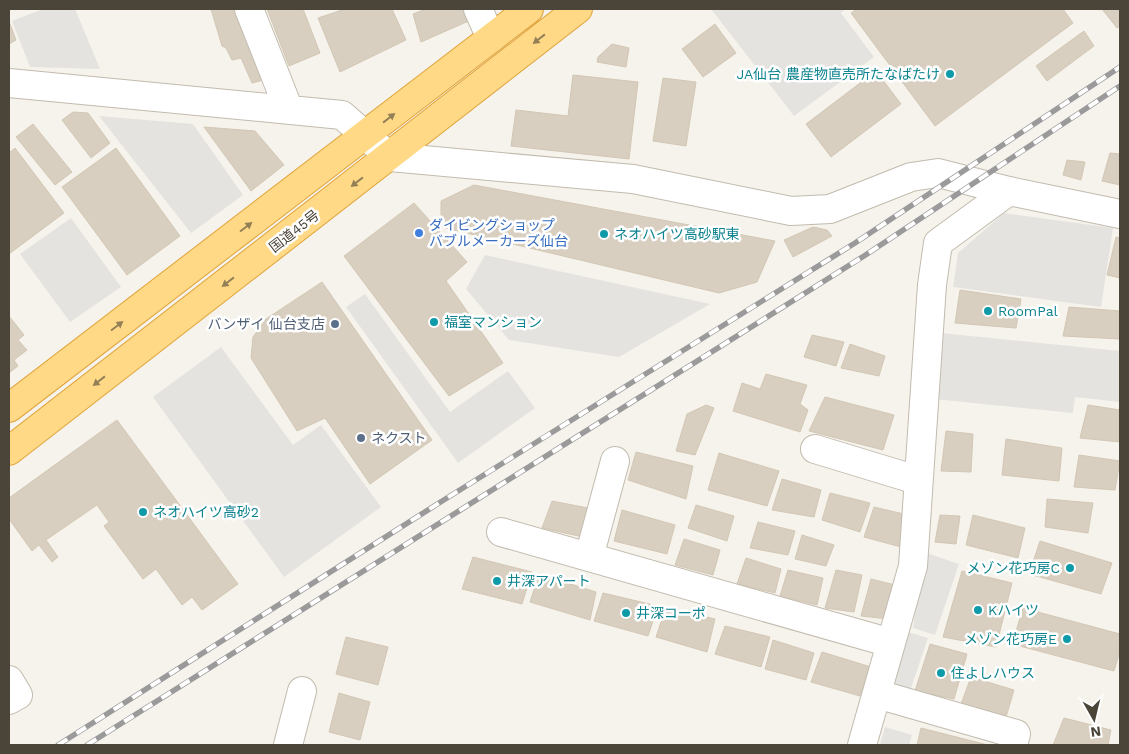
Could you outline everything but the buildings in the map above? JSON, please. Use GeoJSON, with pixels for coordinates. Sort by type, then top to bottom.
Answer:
{"type":"FeatureCollection","features":[{"type":"Feature","properties":{"kind":"highway"},"geometry":{"type":"LineString","coordinates":[[9,408],[529,9]]}},
{"type":"Feature","properties":{"kind":"highway","name":"国道45号"},"geometry":{"type":"LineString","coordinates":[[9,451],[390,157],[578,9]]}},
{"type":"Feature","properties":{"kind":"street"},"geometry":{"type":"LineString","coordinates":[[249,9],[289,110]]}},
{"type":"Feature","properties":{"kind":"street"},"geometry":{"type":"LineString","coordinates":[[478,9],[491,38]]}},
{"type":"Feature","properties":{"kind":"street"},"geometry":{"type":"LineString","coordinates":[[9,82],[342,115],[390,157],[633,179],[791,211],[830,209],[911,177],[938,173],[1009,191],[1120,214]]}},
{"type":"Feature","properties":{"kind":"street"},"geometry":{"type":"LineString","coordinates":[[862,745],[913,566],[917,480],[932,285],[938,243],[1009,191]]}},
{"type":"Feature","properties":{"kind":"street"},"geometry":{"type":"LineString","coordinates":[[815,449],[917,480]]}},
{"type":"Feature","properties":{"kind":"street"},"geometry":{"type":"LineString","coordinates":[[589,557],[615,461]]}},
{"type":"Feature","properties":{"kind":"street"},"geometry":{"type":"LineString","coordinates":[[501,532],[891,643]]}},
{"type":"Feature","properties":{"kind":"street"},"geometry":{"type":"LineString","coordinates":[[9,680],[18,695],[9,700]]}},
{"type":"Feature","properties":{"kind":"street"},"geometry":{"type":"LineString","coordinates":[[288,745],[302,691]]}},
{"type":"Feature","properties":{"kind":"street"},"geometry":{"type":"LineString","coordinates":[[877,694],[1016,734],[1012,745]]}},
{"type":"Feature","properties":{"kind":"shaded area"},"geometry":{"type":"Polygon","coordinates":[[[43,9],[75,9],[100,69],[30,67],[12,21],[43,9]]]}},
{"type":"Feature","properties":{"kind":"shaded area"},"geometry":{"type":"Polygon","coordinates":[[[711,9],[845,9],[841,13],[874,57],[794,116],[711,9]]]}},
{"type":"Feature","properties":{"kind":"shaded area"},"geometry":{"type":"Polygon","coordinates":[[[99,116],[193,124],[243,195],[191,233],[99,116]]]}},
{"type":"Feature","properties":{"kind":"shaded area"},"geometry":{"type":"Polygon","coordinates":[[[1004,213],[1113,228],[1101,307],[953,287],[958,253],[1004,213]]]}},
{"type":"Feature","properties":{"kind":"shaded area"},"geometry":{"type":"Polygon","coordinates":[[[71,218],[121,287],[70,322],[20,254],[71,218]]]}},
{"type":"Feature","properties":{"kind":"shaded area"},"geometry":{"type":"Polygon","coordinates":[[[485,255],[710,304],[619,357],[509,340],[466,289],[485,255]]]}},
{"type":"Feature","properties":{"kind":"shaded area"},"geometry":{"type":"Polygon","coordinates":[[[365,294],[450,412],[508,371],[535,408],[458,463],[346,307],[365,294]]]}},
{"type":"Feature","properties":{"kind":"shaded area"},"geometry":{"type":"Polygon","coordinates":[[[941,333],[1120,351],[1120,402],[1075,397],[1073,413],[934,399],[941,333]]]}},
{"type":"Feature","properties":{"kind":"shaded area"},"geometry":{"type":"Polygon","coordinates":[[[221,347],[293,445],[321,425],[381,507],[284,577],[153,397],[221,347]]]}},
{"type":"Feature","properties":{"kind":"shaded area"},"geometry":{"type":"Polygon","coordinates":[[[924,552],[959,564],[935,635],[913,628],[924,552]]]}},
{"type":"Feature","properties":{"kind":"shaded area"},"geometry":{"type":"Polygon","coordinates":[[[908,632],[928,638],[910,691],[890,684],[908,632]]]}},
{"type":"Feature","properties":{"kind":"shaded area"},"geometry":{"type":"Polygon","coordinates":[[[885,727],[912,735],[909,745],[880,745],[885,727]]]}},
{"type":"Feature","properties":{"kind":"railway"},"geometry":{"type":"LineString","coordinates":[[58,745],[439,503],[855,243],[1120,67]]}},
{"type":"Feature","properties":{"kind":"railway"},"geometry":{"type":"LineString","coordinates":[[87,745],[864,256],[1120,86]]}},
{"type":"Feature","properties":{"kind":"place","name":"JA仙台 農産物直売所たなばたけ"},"geometry":{"type":"Point","coordinates":[950,74]}},
{"type":"Feature","properties":{"kind":"place","name":"ダイビングショップ バブルメーカーズ仙台"},"geometry":{"type":"Point","coordinates":[419,233]}},
{"type":"Feature","properties":{"kind":"place","name":"ネオハイツ高砂駅東"},"geometry":{"type":"Point","coordinates":[604,234]}},
{"type":"Feature","properties":{"kind":"place","name":"RoomPal"},"geometry":{"type":"Point","coordinates":[988,311]}},
{"type":"Feature","properties":{"kind":"place","name":"福室マンション"},"geometry":{"type":"Point","coordinates":[434,322]}},
{"type":"Feature","properties":{"kind":"place","name":"バンザイ 仙台支店"},"geometry":{"type":"Point","coordinates":[335,324]}},
{"type":"Feature","properties":{"kind":"place","name":"ネクスト"},"geometry":{"type":"Point","coordinates":[361,438]}},
{"type":"Feature","properties":{"kind":"place","name":"ネオハイツ高砂2"},"geometry":{"type":"Point","coordinates":[143,512]}},
{"type":"Feature","properties":{"kind":"place","name":"メゾン花巧房C"},"geometry":{"type":"Point","coordinates":[1070,568]}},
{"type":"Feature","properties":{"kind":"place","name":"井深アパート"},"geometry":{"type":"Point","coordinates":[497,581]}},
{"type":"Feature","properties":{"kind":"place","name":"Kハイツ"},"geometry":{"type":"Point","coordinates":[978,610]}},
{"type":"Feature","properties":{"kind":"place","name":"井深コーポ"},"geometry":{"type":"Point","coordinates":[626,613]}},
{"type":"Feature","properties":{"kind":"place","name":"メゾン花巧房E"},"geometry":{"type":"Point","coordinates":[1067,639]}},
{"type":"Feature","properties":{"kind":"place","name":"住よしハウス"},"geometry":{"type":"Point","coordinates":[941,673]}}]}
